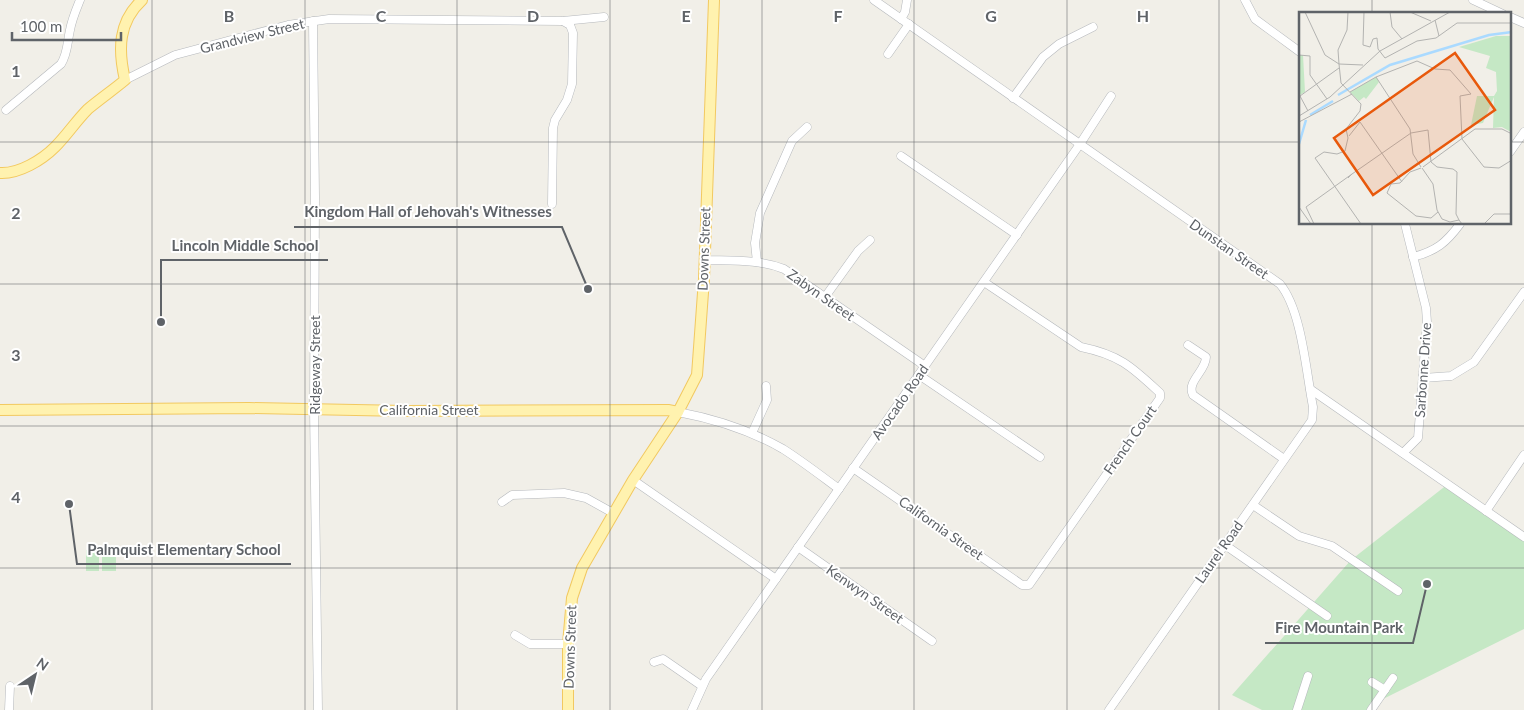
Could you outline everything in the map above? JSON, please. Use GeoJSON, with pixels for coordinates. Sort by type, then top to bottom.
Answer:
{"type":"FeatureCollection","features":[{"type":"Feature","properties":{"kind":"main road"},"geometry":{"type":"LineString","coordinates":[[124,80],[121,62],[122,33],[128,19],[141,0]]}},
{"type":"Feature","properties":{"kind":"main road","name":"Downs Street"},"geometry":{"type":"LineString","coordinates":[[568,710],[568,644],[572,598],[582,568],[633,480],[678,412],[697,374],[704,260],[714,0]]}},
{"type":"Feature","properties":{"kind":"main road","name":"Grandview Street"},"geometry":{"type":"LineString","coordinates":[[0,173],[19,170],[42,158],[55,147],[67,131],[88,110],[124,80]]}},
{"type":"Feature","properties":{"kind":"main road","name":"California Street"},"geometry":{"type":"LineString","coordinates":[[0,410],[668,410],[678,412]]}},
{"type":"Feature","properties":{"kind":"street"},"geometry":{"type":"LineString","coordinates":[[6,110],[61,64],[68,48],[73,15],[80,0]]}},
{"type":"Feature","properties":{"kind":"street","name":"Dunstan Street"},"geometry":{"type":"LineString","coordinates":[[874,0],[1280,284],[1288,294],[1296,314],[1310,389]]}},
{"type":"Feature","properties":{"kind":"street"},"geometry":{"type":"LineString","coordinates":[[901,19],[908,0]]}},
{"type":"Feature","properties":{"kind":"street"},"geometry":{"type":"LineString","coordinates":[[1245,0],[1255,19],[1299,51]]}},
{"type":"Feature","properties":{"kind":"street"},"geometry":{"type":"LineString","coordinates":[[1473,0],[1499,12]]}},
{"type":"Feature","properties":{"kind":"street","name":"Grandview Street"},"geometry":{"type":"LineString","coordinates":[[124,80],[175,55],[288,25],[313,21],[329,19],[563,21],[604,17]]}},
{"type":"Feature","properties":{"kind":"street"},"geometry":{"type":"LineString","coordinates":[[1512,18],[1524,23]]}},
{"type":"Feature","properties":{"kind":"street","name":"Ridgeway Street"},"geometry":{"type":"LineString","coordinates":[[313,21],[315,197],[314,409],[318,710]]}},
{"type":"Feature","properties":{"kind":"street"},"geometry":{"type":"LineString","coordinates":[[552,204],[553,128],[555,120],[567,100],[572,84],[574,33],[570,25],[563,21]]}},
{"type":"Feature","properties":{"kind":"street"},"geometry":{"type":"LineString","coordinates":[[888,54],[909,24]]}},
{"type":"Feature","properties":{"kind":"street"},"geometry":{"type":"LineString","coordinates":[[1013,98],[1043,57],[1058,44],[1093,27]]}},
{"type":"Feature","properties":{"kind":"street","name":"Avocado Road"},"geometry":{"type":"LineString","coordinates":[[692,710],[706,679],[1017,235],[1111,96]]}},
{"type":"Feature","properties":{"kind":"street"},"geometry":{"type":"LineString","coordinates":[[757,262],[755,242],[760,213],[792,141],[807,127]]}},
{"type":"Feature","properties":{"kind":"street"},"geometry":{"type":"LineString","coordinates":[[1512,149],[1524,132]]}},
{"type":"Feature","properties":{"kind":"street"},"geometry":{"type":"LineString","coordinates":[[901,156],[1017,235]]}},
{"type":"Feature","properties":{"kind":"street","name":"Sarbonne Drive"},"geometry":{"type":"LineString","coordinates":[[1403,453],[1418,438],[1427,314],[1405,225]]}},
{"type":"Feature","properties":{"kind":"street"},"geometry":{"type":"LineString","coordinates":[[1413,257],[1426,254],[1444,244],[1459,225]]}},
{"type":"Feature","properties":{"kind":"street"},"geometry":{"type":"LineString","coordinates":[[825,297],[858,251],[870,240]]}},
{"type":"Feature","properties":{"kind":"street","name":"Zabyn Street"},"geometry":{"type":"LineString","coordinates":[[704,260],[770,263],[784,269],[925,366]]}},
{"type":"Feature","properties":{"kind":"street","name":"French Court"},"geometry":{"type":"LineString","coordinates":[[984,282],[1081,347],[1118,358],[1130,366],[1160,393],[1160,398],[1029,585]]}},
{"type":"Feature","properties":{"kind":"street"},"geometry":{"type":"LineString","coordinates":[[1423,378],[1450,376],[1474,362],[1524,292]]}},
{"type":"Feature","properties":{"kind":"street"},"geometry":{"type":"LineString","coordinates":[[1188,345],[1206,357],[1206,363],[1192,385],[1192,395],[1284,459]]}},
{"type":"Feature","properties":{"kind":"street"},"geometry":{"type":"LineString","coordinates":[[919,375],[1040,457]]}},
{"type":"Feature","properties":{"kind":"street"},"geometry":{"type":"LineString","coordinates":[[752,433],[767,400],[766,386]]}},
{"type":"Feature","properties":{"kind":"street"},"geometry":{"type":"LineString","coordinates":[[1310,389],[1524,537]]}},
{"type":"Feature","properties":{"kind":"street","name":"Laurel Road"},"geometry":{"type":"LineString","coordinates":[[1109,710],[1312,420],[1313,407],[1310,389]]}},
{"type":"Feature","properties":{"kind":"street","name":"California Street"},"geometry":{"type":"LineString","coordinates":[[678,412],[734,426],[752,433],[783,449],[839,489]]}},
{"type":"Feature","properties":{"kind":"street"},"geometry":{"type":"LineString","coordinates":[[1486,511],[1524,455]]}},
{"type":"Feature","properties":{"kind":"street","name":"California Street"},"geometry":{"type":"LineString","coordinates":[[853,468],[1022,585],[1029,585]]}},
{"type":"Feature","properties":{"kind":"street"},"geometry":{"type":"LineString","coordinates":[[633,480],[776,579]]}},
{"type":"Feature","properties":{"kind":"street"},"geometry":{"type":"LineString","coordinates":[[502,502],[512,495],[564,493],[586,498],[613,513]]}},
{"type":"Feature","properties":{"kind":"street"},"geometry":{"type":"LineString","coordinates":[[1253,505],[1299,536],[1332,546],[1398,591]]}},
{"type":"Feature","properties":{"kind":"street"},"geometry":{"type":"LineString","coordinates":[[1225,545],[1327,616]]}},
{"type":"Feature","properties":{"kind":"street","name":"Kenwyn Street"},"geometry":{"type":"LineString","coordinates":[[798,547],[932,641]]}},
{"type":"Feature","properties":{"kind":"street"},"geometry":{"type":"LineString","coordinates":[[515,635],[530,644],[568,644]]}},
{"type":"Feature","properties":{"kind":"street"},"geometry":{"type":"LineString","coordinates":[[654,662],[663,659],[702,686]]}},
{"type":"Feature","properties":{"kind":"street"},"geometry":{"type":"LineString","coordinates":[[1297,710],[1308,676]]}},
{"type":"Feature","properties":{"kind":"street"},"geometry":{"type":"LineString","coordinates":[[1371,710],[1393,678]]}},
{"type":"Feature","properties":{"kind":"street"},"geometry":{"type":"LineString","coordinates":[[1372,682],[1385,690]]}},
{"type":"Feature","properties":{"kind":"street"},"geometry":{"type":"LineString","coordinates":[[9,710],[10,686]]}},
{"type":"Feature","properties":{"kind":"green space"},"geometry":{"type":"Polygon","coordinates":[[[1448,484],[1524,537],[1524,629],[1377,702],[1372,710],[1262,710],[1232,695],[1351,560],[1448,484]]]}},
{"type":"Feature","properties":{"kind":"green space"},"geometry":{"type":"Polygon","coordinates":[[[116,549],[116,571],[102,571],[102,550],[116,549]]]}},
{"type":"Feature","properties":{"kind":"green space"},"geometry":{"type":"Polygon","coordinates":[[[86,550],[99,550],[99,571],[86,571],[86,550]]]}},
{"type":"Feature","properties":{"kind":"place","name":"Kingdom Hall of Jehovah's Witnesses"},"geometry":{"type":"Point","coordinates":[588,289]}},
{"type":"Feature","properties":{"kind":"place","name":"Lincoln Middle School"},"geometry":{"type":"Point","coordinates":[161,322]}},
{"type":"Feature","properties":{"kind":"place","name":"Palmquist Elementary School"},"geometry":{"type":"Point","coordinates":[69,504]}},
{"type":"Feature","properties":{"kind":"place","name":"Fire Mountain Park"},"geometry":{"type":"Point","coordinates":[1427,584]}}]}
